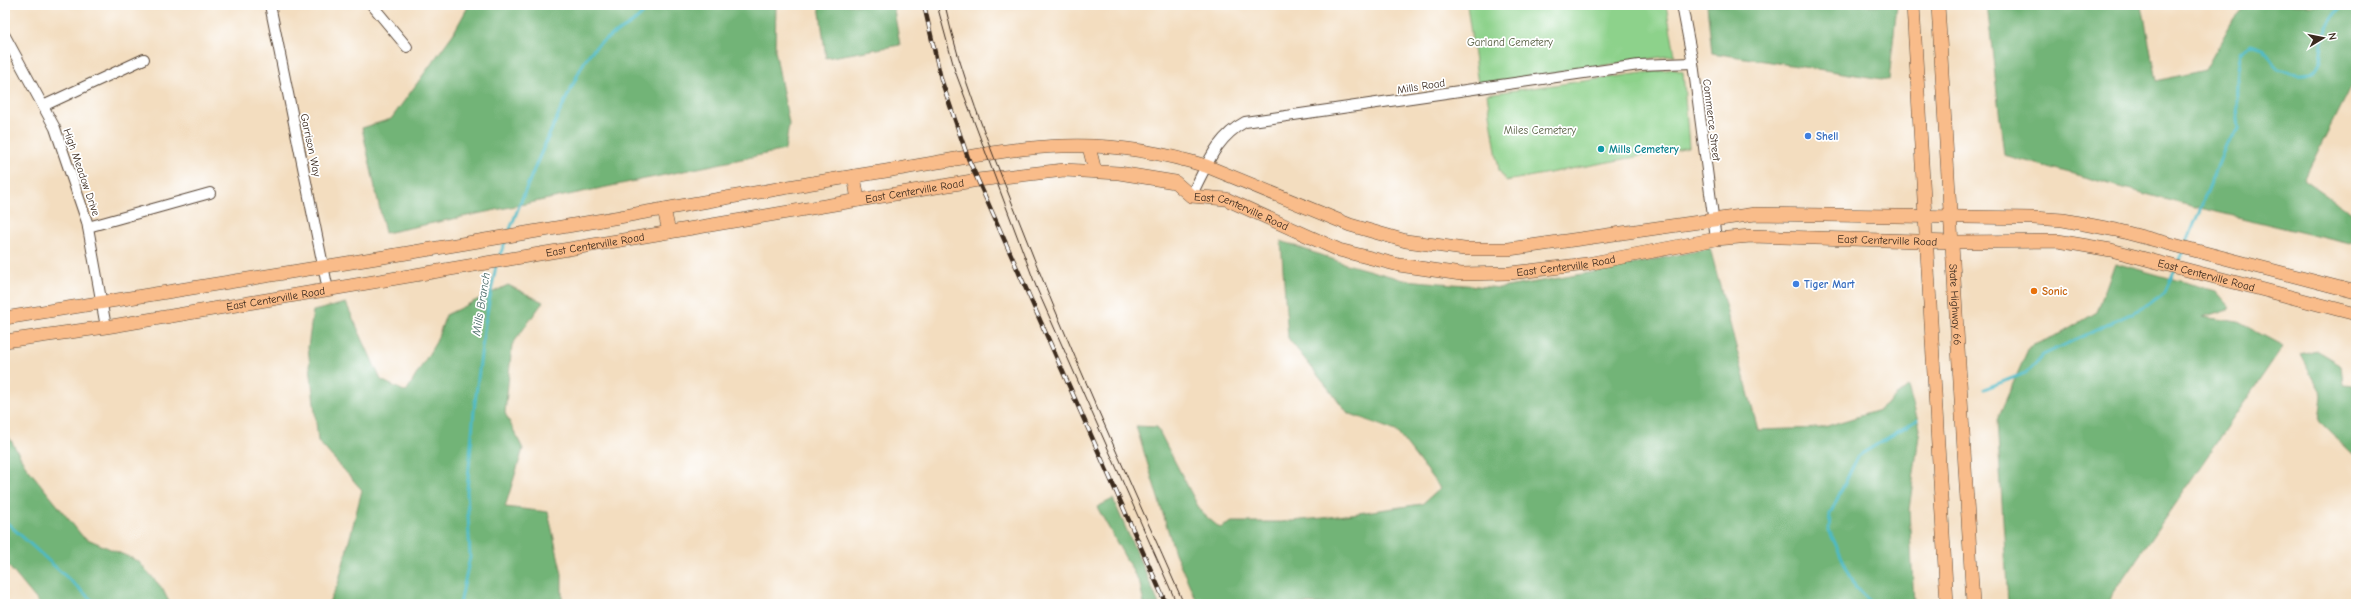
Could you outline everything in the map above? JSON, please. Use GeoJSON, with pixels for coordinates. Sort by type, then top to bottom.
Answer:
{"type":"FeatureCollection","features":[{"type":"Feature","properties":{"kind":"main road"},"geometry":{"type":"LineString","coordinates":[[1913,5],[1947,604]]}},
{"type":"Feature","properties":{"kind":"main road","name":"State Highway 66"},"geometry":{"type":"LineString","coordinates":[[1938,5],[1973,604]]}},
{"type":"Feature","properties":{"kind":"main road","name":"East Centerville Road"},"geometry":{"type":"LineString","coordinates":[[5,318],[323,266],[426,251],[854,176],[1033,148],[1089,147],[1122,149],[1183,159],[1206,166],[1350,225],[1406,241],[1464,249],[1508,249],[1755,214],[2046,219],[2116,230],[2250,266],[2356,292]]}},
{"type":"Feature","properties":{"kind":"main road"},"geometry":{"type":"LineString","coordinates":[[1089,147],[1095,171]]}},
{"type":"Feature","properties":{"kind":"main road","name":"East Centerville Road"},"geometry":{"type":"LineString","coordinates":[[5,341],[106,327],[1002,176],[1064,170],[1119,173],[1175,182],[1191,196],[1226,199],[1339,250],[1399,265],[1461,274],[1510,274],[1587,264],[1716,240],[1774,235],[1952,242],[2058,241],[2111,250],[2356,314]]}},
{"type":"Feature","properties":{"kind":"main road"},"geometry":{"type":"LineString","coordinates":[[854,176],[858,200]]}},
{"type":"Feature","properties":{"kind":"main road"},"geometry":{"type":"LineString","coordinates":[[664,209],[669,232]]}},
{"type":"Feature","properties":{"kind":"street","name":"Garrison Way"},"geometry":{"type":"LineString","coordinates":[[270,5],[328,290]]}},
{"type":"Feature","properties":{"kind":"street","name":"Commerce Street"},"geometry":{"type":"LineString","coordinates":[[1682,5],[1693,63],[1716,240]]}},
{"type":"Feature","properties":{"kind":"street"},"geometry":{"type":"LineString","coordinates":[[374,6],[407,47]]}},
{"type":"Feature","properties":{"kind":"street","name":"High Meadow Drive"},"geometry":{"type":"LineString","coordinates":[[5,36],[55,128],[88,227],[106,327]]}},
{"type":"Feature","properties":{"kind":"street"},"geometry":{"type":"LineString","coordinates":[[43,106],[144,58]]}},
{"type":"Feature","properties":{"kind":"street","name":"Mills Road"},"geometry":{"type":"LineString","coordinates":[[1191,196],[1220,140],[1233,128],[1245,122],[1639,65],[1693,63]]}},
{"type":"Feature","properties":{"kind":"street"},"geometry":{"type":"LineString","coordinates":[[88,227],[210,193]]}},
{"type":"Feature","properties":{"kind":"green space"},"geometry":{"type":"Polygon","coordinates":[[[469,5],[776,5],[775,50],[789,124],[785,150],[385,233],[362,128],[391,119],[453,34],[469,5]]]}},
{"type":"Feature","properties":{"kind":"green space"},"geometry":{"type":"Polygon","coordinates":[[[819,5],[893,5],[900,45],[826,58],[819,5]]]}},
{"type":"Feature","properties":{"kind":"green space","name":"Garland Cemetery"},"geometry":{"type":"Polygon","coordinates":[[[1467,5],[1666,5],[1675,55],[1478,84],[1467,5]]]}},
{"type":"Feature","properties":{"kind":"green space"},"geometry":{"type":"Polygon","coordinates":[[[1707,5],[1897,5],[1889,80],[1712,53],[1707,5]]]}},
{"type":"Feature","properties":{"kind":"green space"},"geometry":{"type":"Polygon","coordinates":[[[1987,5],[2142,5],[2156,81],[2205,70],[2234,18],[2246,5],[2356,5],[2356,83],[2348,91],[2304,179],[2356,216],[2356,241],[2350,244],[2175,202],[2004,155],[1987,5]]]}},
{"type":"Feature","properties":{"kind":"green space","name":"Miles Cemetery"},"geometry":{"type":"Polygon","coordinates":[[[1673,69],[1683,72],[1689,147],[1506,181],[1499,170],[1487,94],[1673,69]]]}},
{"type":"Feature","properties":{"kind":"green space"},"geometry":{"type":"Polygon","coordinates":[[[1281,241],[1343,263],[1404,280],[1501,288],[1606,270],[1710,248],[1758,430],[1821,428],[1879,410],[1908,387],[1920,428],[1909,510],[1914,604],[1198,604],[1175,553],[1136,426],[1157,427],[1201,512],[1220,528],[1232,522],[1281,522],[1323,518],[1422,504],[1440,488],[1396,431],[1348,413],[1288,338],[1281,241]]]}},
{"type":"Feature","properties":{"kind":"green space"},"geometry":{"type":"Polygon","coordinates":[[[2115,263],[2216,291],[2231,308],[2203,317],[2238,322],[2283,346],[2106,604],[2008,604],[1997,420],[2029,347],[2062,333],[2097,312],[2115,263]]]}},
{"type":"Feature","properties":{"kind":"green space"},"geometry":{"type":"Polygon","coordinates":[[[508,285],[543,302],[512,345],[505,413],[523,449],[505,507],[548,512],[562,574],[562,604],[328,604],[338,584],[362,490],[318,441],[308,347],[313,311],[346,303],[381,380],[406,392],[436,342],[446,315],[508,285]]]}},
{"type":"Feature","properties":{"kind":"green space"},"geometry":{"type":"Polygon","coordinates":[[[2317,351],[2341,365],[2343,385],[2356,386],[2356,457],[2319,421],[2322,395],[2300,355],[2317,351]]]}},
{"type":"Feature","properties":{"kind":"green space"},"geometry":{"type":"Polygon","coordinates":[[[5,430],[25,465],[83,537],[138,561],[162,588],[170,604],[40,604],[5,562],[5,430]]]}},
{"type":"Feature","properties":{"kind":"green space"},"geometry":{"type":"Polygon","coordinates":[[[1113,499],[1159,604],[1144,604],[1140,584],[1097,507],[1113,499]]]}},
{"type":"Feature","properties":{"kind":"waterway","name":"Mills Branch"},"geometry":{"type":"LineString","coordinates":[[509,232],[545,145],[588,56],[603,41],[638,18],[649,5]]}},
{"type":"Feature","properties":{"kind":"waterway"},"geometry":{"type":"LineString","coordinates":[[2186,244],[2226,145],[2239,129],[2237,90],[2241,52],[2251,44],[2263,48],[2278,70],[2288,73],[2310,73],[2315,70],[2318,65],[2326,28],[2342,5]]}},
{"type":"Feature","properties":{"kind":"waterway","name":"Mills Branch"},"geometry":{"type":"LineString","coordinates":[[499,257],[506,240]]}},
{"type":"Feature","properties":{"kind":"waterway"},"geometry":{"type":"LineString","coordinates":[[2177,264],[2183,251]]}},
{"type":"Feature","properties":{"kind":"waterway","name":"Mills Branch"},"geometry":{"type":"LineString","coordinates":[[460,604],[470,557],[467,491],[474,410],[485,323],[496,266]]}},
{"type":"Feature","properties":{"kind":"waterway"},"geometry":{"type":"LineString","coordinates":[[1984,389],[2028,372],[2043,355],[2145,307],[2165,292],[2175,269]]}},
{"type":"Feature","properties":{"kind":"waterway"},"geometry":{"type":"LineString","coordinates":[[1873,604],[1856,588],[1829,530],[1830,514],[1858,456],[1917,420]]}},
{"type":"Feature","properties":{"kind":"waterway"},"geometry":{"type":"LineString","coordinates":[[5,521],[96,604]]}},
{"type":"Feature","properties":{"kind":"tram line"},"geometry":{"type":"LineString","coordinates":[[937,5],[955,71],[1037,289],[1177,604]]}},
{"type":"Feature","properties":{"kind":"tram line"},"geometry":{"type":"LineString","coordinates":[[945,5],[958,57],[994,158],[1054,308],[1184,604]]}},
{"type":"Feature","properties":{"kind":"railway"},"geometry":{"type":"LineString","coordinates":[[924,5],[941,79],[968,158],[1166,604]]}},
{"type":"Feature","properties":{"kind":"place","name":"Shell"},"geometry":{"type":"Point","coordinates":[1808,136]}},
{"type":"Feature","properties":{"kind":"place","name":"Mills Cemetery"},"geometry":{"type":"Point","coordinates":[1601,149]}},
{"type":"Feature","properties":{"kind":"place","name":"Tiger Mart"},"geometry":{"type":"Point","coordinates":[1796,284]}},
{"type":"Feature","properties":{"kind":"place","name":"Sonic"},"geometry":{"type":"Point","coordinates":[2034,291]}}]}
